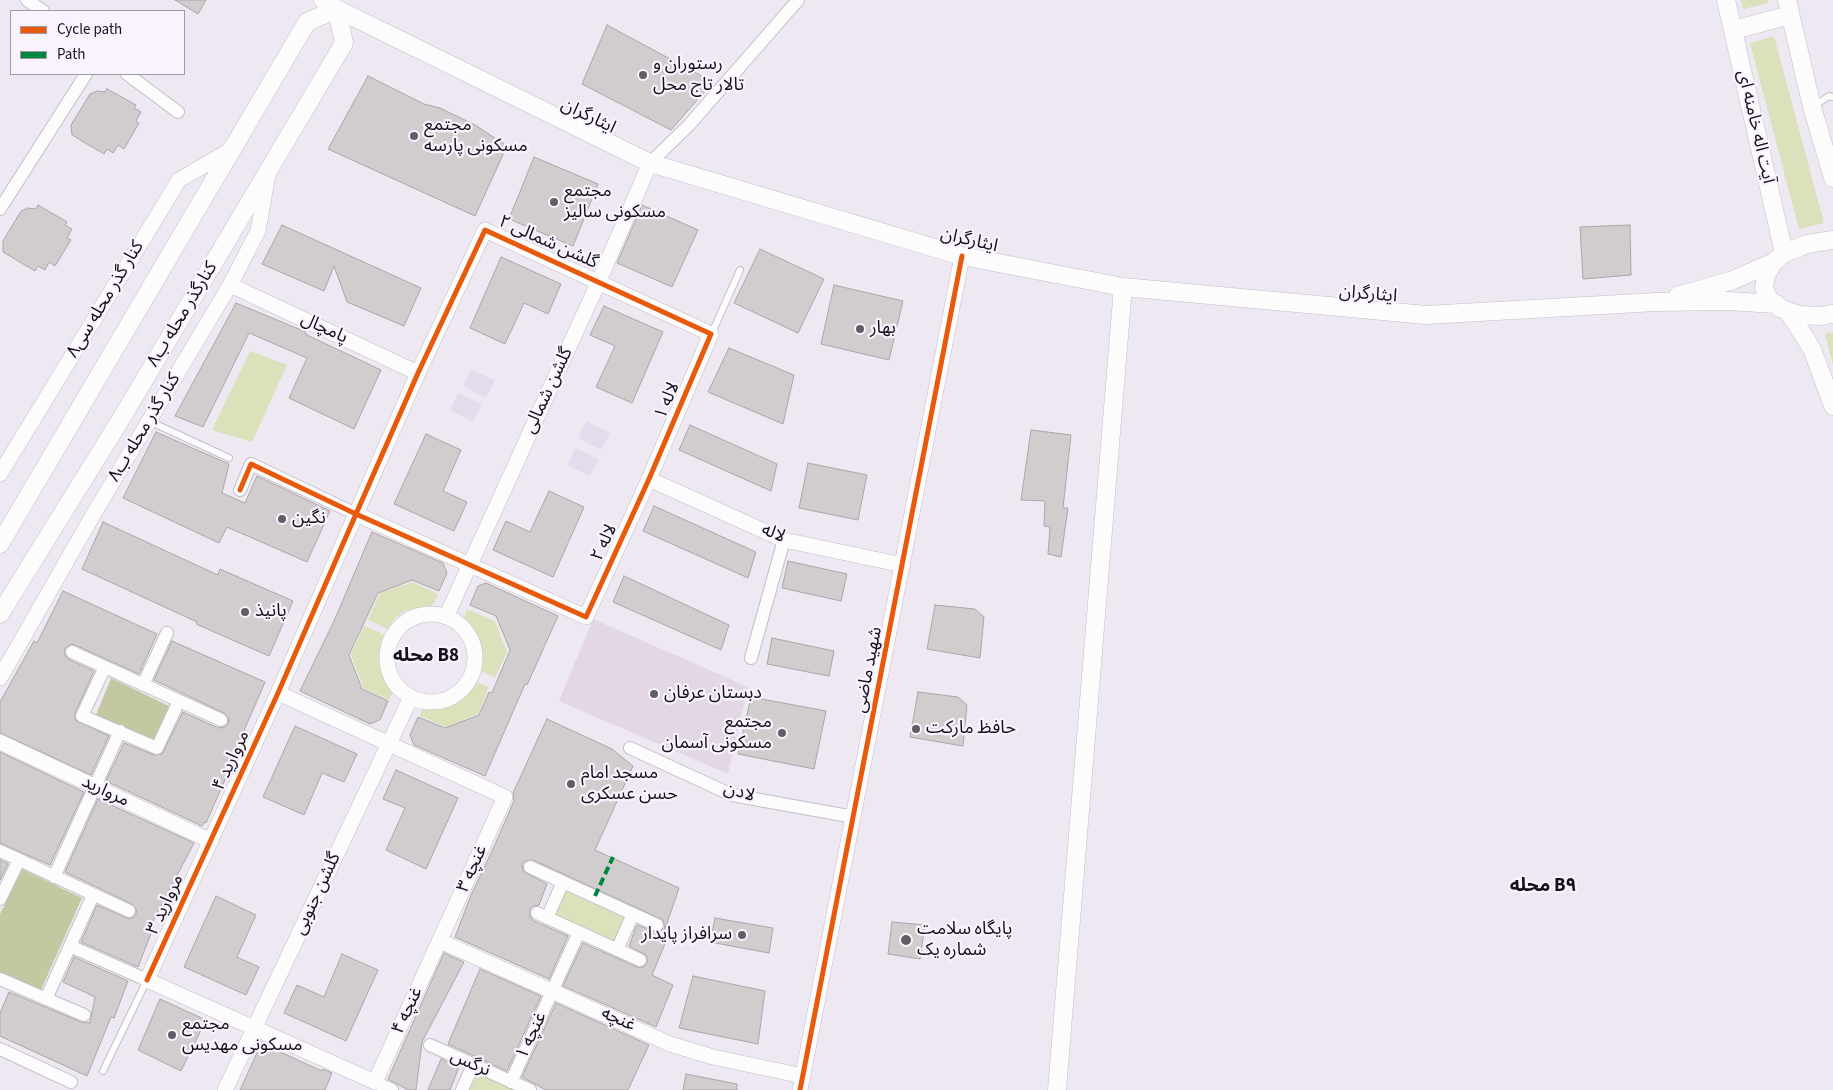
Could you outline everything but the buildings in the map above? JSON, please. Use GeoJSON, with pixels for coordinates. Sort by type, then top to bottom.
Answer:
{"type":"FeatureCollection","features":[{"type":"Feature","properties":{"kind":"main road","name":"آیت اله خامنه ای"},"geometry":{"type":"LineString","coordinates":[[1726,0],[1734,30],[1779,258]]}},
{"type":"Feature","properties":{"kind":"main road","name":"ایثارگران"},"geometry":{"type":"LineString","coordinates":[[330,4],[650,163],[962,256],[1123,286],[1426,315],[1656,302],[1728,302],[1782,308],[1800,315],[1820,316],[1833,314]]}},
{"type":"Feature","properties":{"kind":"main road"},"geometry":{"type":"LineString","coordinates":[[0,544],[307,22],[330,4]]}},
{"type":"Feature","properties":{"kind":"main road","name":"کنارگذر محله ب۸"},"geometry":{"type":"LineString","coordinates":[[0,614],[121,419],[344,43],[330,4]]}},
{"type":"Feature","properties":{"kind":"main road"},"geometry":{"type":"LineString","coordinates":[[1734,30],[1788,8],[1812,106],[1833,178]]}},
{"type":"Feature","properties":{"kind":"main road","name":"ایثارگران"},"geometry":{"type":"LineString","coordinates":[[1656,302],[1733,280],[1807,244],[1833,240]]}},
{"type":"Feature","properties":{"kind":"main road"},"geometry":{"type":"LineString","coordinates":[[1779,258],[1766,274],[1764,288],[1770,300],[1782,308],[1812,349],[1833,406]]}},
{"type":"Feature","properties":{"kind":"main road"},"geometry":{"type":"LineString","coordinates":[[1057,1090],[1123,286]]}},
{"type":"Feature","properties":{"kind":"street"},"geometry":{"type":"LineString","coordinates":[[27,0],[42,10]]}},
{"type":"Feature","properties":{"kind":"street"},"geometry":{"type":"LineString","coordinates":[[650,163],[689,125],[798,0]]}},
{"type":"Feature","properties":{"kind":"street"},"geometry":{"type":"LineString","coordinates":[[0,210],[85,75]]}},
{"type":"Feature","properties":{"kind":"street"},"geometry":{"type":"LineString","coordinates":[[128,75],[178,112]]}},
{"type":"Feature","properties":{"kind":"street","name":"کنار گذر محله سی۸"},"geometry":{"type":"LineString","coordinates":[[0,474],[179,180],[234,148]]}},
{"type":"Feature","properties":{"kind":"street","name":"گلشن شمالی"},"geometry":{"type":"LineString","coordinates":[[446,617],[599,282],[650,163]]}},
{"type":"Feature","properties":{"kind":"street","name":"کنار گذر محله ب۸"},"geometry":{"type":"LineString","coordinates":[[0,678],[93,515],[230,285],[258,231],[268,171]]}},
{"type":"Feature","properties":{"kind":"street","name":"گلشن شمالی ۲"},"geometry":{"type":"LineString","coordinates":[[485,230],[711,334]]}},
{"type":"Feature","properties":{"kind":"street","name":"مروارید ۴"},"geometry":{"type":"LineString","coordinates":[[211,841],[418,373],[485,230]]}},
{"type":"Feature","properties":{"kind":"street","name":"شهید ماضی"},"geometry":{"type":"LineString","coordinates":[[802,1083],[962,256]]}},
{"type":"Feature","properties":{"kind":"street","name":"پامچال"},"geometry":{"type":"LineString","coordinates":[[230,285],[418,373]]}},
{"type":"Feature","properties":{"kind":"street","name":"لاله ۱"},"geometry":{"type":"LineString","coordinates":[[649,479],[711,334]]}},
{"type":"Feature","properties":{"kind":"street"},"geometry":{"type":"LineString","coordinates":[[240,490],[251,464],[469,566]]}},
{"type":"Feature","properties":{"kind":"street","name":"لاله"},"geometry":{"type":"LineString","coordinates":[[649,479],[784,540],[903,564]]}},
{"type":"Feature","properties":{"kind":"street","name":"لاله ۲"},"geometry":{"type":"LineString","coordinates":[[469,566],[586,617],[649,479]]}},
{"type":"Feature","properties":{"kind":"street"},"geometry":{"type":"LineString","coordinates":[[752,658],[784,540]]}},
{"type":"Feature","properties":{"kind":"street"},"geometry":{"type":"LineString","coordinates":[[432,615],[446,617],[459,624],[469,635],[474,648],[475,663],[471,677],[463,689],[451,698],[437,702],[423,702],[411,697],[398,687],[390,675],[387,661],[389,647],[395,634],[405,623],[418,617],[432,615]]}},
{"type":"Feature","properties":{"kind":"street"},"geometry":{"type":"LineString","coordinates":[[143,685],[167,633]]}},
{"type":"Feature","properties":{"kind":"street"},"geometry":{"type":"LineString","coordinates":[[72,652],[221,720]]}},
{"type":"Feature","properties":{"kind":"street"},"geometry":{"type":"LineString","coordinates":[[104,667],[82,716],[157,748],[179,701]]}},
{"type":"Feature","properties":{"kind":"street"},"geometry":{"type":"LineString","coordinates":[[278,693],[389,744]]}},
{"type":"Feature","properties":{"kind":"street","name":"گلشن جنوبی"},"geometry":{"type":"LineString","coordinates":[[225,1090],[411,697]]}},
{"type":"Feature","properties":{"kind":"street"},"geometry":{"type":"LineString","coordinates":[[54,877],[120,731]]}},
{"type":"Feature","properties":{"kind":"street","name":"مروارید"},"geometry":{"type":"LineString","coordinates":[[0,742],[94,788],[211,841]]}},
{"type":"Feature","properties":{"kind":"street","name":"غنچه ۳"},"geometry":{"type":"LineString","coordinates":[[389,744],[505,797],[440,941]]}},
{"type":"Feature","properties":{"kind":"street","name":"لادن"},"geometry":{"type":"LineString","coordinates":[[630,748],[732,795],[854,817]]}},
{"type":"Feature","properties":{"kind":"street","name":"مروارید ۳"},"geometry":{"type":"LineString","coordinates":[[147,980],[211,841]]}},
{"type":"Feature","properties":{"kind":"street"},"geometry":{"type":"LineString","coordinates":[[0,851],[128,911]]}},
{"type":"Feature","properties":{"kind":"street"},"geometry":{"type":"LineString","coordinates":[[0,899],[19,860]]}},
{"type":"Feature","properties":{"kind":"street"},"geometry":{"type":"LineString","coordinates":[[530,867],[657,925]]}},
{"type":"Feature","properties":{"kind":"street"},"geometry":{"type":"LineString","coordinates":[[563,882],[542,915],[640,960]]}},
{"type":"Feature","properties":{"kind":"street"},"geometry":{"type":"LineString","coordinates":[[46,999],[93,895]]}},
{"type":"Feature","properties":{"kind":"street"},"geometry":{"type":"LineString","coordinates":[[617,950],[633,914]]}},
{"type":"Feature","properties":{"kind":"street","name":"غنچه ۱"},"geometry":{"type":"LineString","coordinates":[[511,1082],[579,932]]}},
{"type":"Feature","properties":{"kind":"street","name":"غنچه"},"geometry":{"type":"LineString","coordinates":[[440,941],[670,1044],[802,1083]]}},
{"type":"Feature","properties":{"kind":"street","name":"غنچه ۴"},"geometry":{"type":"LineString","coordinates":[[375,1082],[440,941]]}},
{"type":"Feature","properties":{"kind":"street"},"geometry":{"type":"LineString","coordinates":[[70,946],[392,1090]]}},
{"type":"Feature","properties":{"kind":"street"},"geometry":{"type":"LineString","coordinates":[[2,984],[46,999],[84,1015]]}},
{"type":"Feature","properties":{"kind":"street","name":"نرگس"},"geometry":{"type":"LineString","coordinates":[[430,1046],[530,1090]]}},
{"type":"Feature","properties":{"kind":"street"},"geometry":{"type":"LineString","coordinates":[[0,1049],[71,1082]]}},
{"type":"Feature","properties":{"kind":"street"},"geometry":{"type":"LineString","coordinates":[[462,1090],[473,1065]]}},
{"type":"Feature","properties":{"kind":"lane"},"geometry":{"type":"LineString","coordinates":[[1812,106],[1829,96],[1833,97]]}},
{"type":"Feature","properties":{"kind":"lane"},"geometry":{"type":"LineString","coordinates":[[711,334],[740,270]]}},
{"type":"Feature","properties":{"kind":"lane"},"geometry":{"type":"LineString","coordinates":[[149,421],[229,458]]}},
{"type":"Feature","properties":{"kind":"lane"},"geometry":{"type":"LineString","coordinates":[[103,1071],[147,980]]}},
{"type":"Feature","properties":{"kind":"shaded area"},"geometry":{"type":"Polygon","coordinates":[[[471,369],[495,381],[486,398],[463,386],[471,369]]]}},
{"type":"Feature","properties":{"kind":"shaded area"},"geometry":{"type":"Polygon","coordinates":[[[458,393],[482,404],[473,422],[450,410],[458,393]]]}},
{"type":"Feature","properties":{"kind":"shaded area"},"geometry":{"type":"Polygon","coordinates":[[[586,421],[610,433],[601,450],[578,438],[586,421]]]}},
{"type":"Feature","properties":{"kind":"shaded area"},"geometry":{"type":"Polygon","coordinates":[[[575,448],[599,459],[590,476],[567,465],[575,448]]]}},
{"type":"Feature","properties":{"kind":"shaded area","name":"دبستان عرفان"},"geometry":{"type":"Polygon","coordinates":[[[593,619],[748,687],[728,774],[559,701],[593,619]]]}},
{"type":"Feature","properties":{"kind":"green space"},"geometry":{"type":"Polygon","coordinates":[[[1741,0],[1767,0],[1768,3],[1743,9],[1741,0]]]}},
{"type":"Feature","properties":{"kind":"green space"},"geometry":{"type":"Polygon","coordinates":[[[1774,36],[1824,223],[1799,229],[1750,43],[1774,36]]]}},
{"type":"Feature","properties":{"kind":"green space"},"geometry":{"type":"Polygon","coordinates":[[[1833,332],[1833,365],[1825,334],[1833,332]]]}},
{"type":"Feature","properties":{"kind":"green space"},"geometry":{"type":"Polygon","coordinates":[[[250,351],[287,365],[252,442],[212,430],[250,351]]]}},
{"type":"Feature","properties":{"kind":"green space"},"geometry":{"type":"Polygon","coordinates":[[[412,582],[438,594],[429,612],[407,610],[396,617],[388,629],[368,620],[380,593],[412,582]]]}},
{"type":"Feature","properties":{"kind":"green space"},"geometry":{"type":"Polygon","coordinates":[[[467,609],[495,621],[507,652],[495,678],[477,669],[478,648],[473,634],[463,622],[467,609]]]}},
{"type":"Feature","properties":{"kind":"green space"},"geometry":{"type":"Polygon","coordinates":[[[364,626],[385,635],[378,659],[381,673],[395,688],[389,700],[364,689],[351,655],[364,626]]]}},
{"type":"Feature","properties":{"kind":"green space"},"geometry":{"type":"Polygon","coordinates":[[[111,678],[169,706],[154,741],[96,715],[111,678]]]}},
{"type":"Feature","properties":{"kind":"green space"},"geometry":{"type":"Polygon","coordinates":[[[471,680],[489,687],[478,714],[446,727],[420,716],[424,705],[436,705],[450,700],[463,691],[471,680]]]}},
{"type":"Feature","properties":{"kind":"green space"},"geometry":{"type":"Polygon","coordinates":[[[22,869],[82,898],[41,990],[0,972],[0,914],[22,869]]]}},
{"type":"Feature","properties":{"kind":"green space"},"geometry":{"type":"Polygon","coordinates":[[[566,886],[629,915],[616,946],[553,917],[566,886]]]}},
{"type":"Feature","properties":{"kind":"green space"},"geometry":{"type":"Polygon","coordinates":[[[477,1073],[515,1090],[470,1090],[477,1073]]]}},
{"type":"Feature","properties":{"kind":"marked path"},"geometry":{"type":"LineString","coordinates":[[595,896],[613,857]]}},
{"type":"Feature","properties":{"kind":"cycle path"},"geometry":{"type":"LineString","coordinates":[[147,980],[278,693],[356,514],[418,373],[485,230],[711,334],[649,479],[586,617],[356,514],[251,464],[240,490]]}},
{"type":"Feature","properties":{"kind":"cycle path"},"geometry":{"type":"LineString","coordinates":[[800,1090],[962,256]]}},
{"type":"Feature","properties":{"kind":"place","name":"رستوران و تالار تاج محل"},"geometry":{"type":"Point","coordinates":[643,75]}},
{"type":"Feature","properties":{"kind":"place","name":"مجتمع مسکونی پارسه"},"geometry":{"type":"Point","coordinates":[414,136]}},
{"type":"Feature","properties":{"kind":"place","name":"مجتمع مسکونی سالیز"},"geometry":{"type":"Point","coordinates":[554,202]}},
{"type":"Feature","properties":{"kind":"place","name":"بهار"},"geometry":{"type":"Point","coordinates":[860,329]}},
{"type":"Feature","properties":{"kind":"place","name":"نگین"},"geometry":{"type":"Point","coordinates":[282,519]}},
{"type":"Feature","properties":{"kind":"place","name":"پانیذ"},"geometry":{"type":"Point","coordinates":[245,612]}},
{"type":"Feature","properties":{"kind":"place","name":"دبستان عرفان"},"geometry":{"type":"Point","coordinates":[654,694]}},
{"type":"Feature","properties":{"kind":"place","name":"حافظ مارکت"},"geometry":{"type":"Point","coordinates":[916,729]}},
{"type":"Feature","properties":{"kind":"place","name":"مجتمع مسکونی آسمان"},"geometry":{"type":"Point","coordinates":[782,733]}},
{"type":"Feature","properties":{"kind":"place","name":"مسجد امام حسن عسکری"},"geometry":{"type":"Point","coordinates":[571,784]}},
{"type":"Feature","properties":{"kind":"place","name":"سرافراز پایدار"},"geometry":{"type":"Point","coordinates":[742,935]}},
{"type":"Feature","properties":{"kind":"place","name":"پایگاه سلامت شماره یک"},"geometry":{"type":"Point","coordinates":[906,940]}},
{"type":"Feature","properties":{"kind":"place","name":"مجتمع مسکونی مهدیس"},"geometry":{"type":"Point","coordinates":[172,1035]}},
{"type":"Feature","properties":{"kind":"district","name":"محله B8"},"geometry":{"type":"Point","coordinates":[426,657]}},
{"type":"Feature","properties":{"kind":"district","name":"محله B۹"},"geometry":{"type":"Point","coordinates":[1543,887]}}]}
